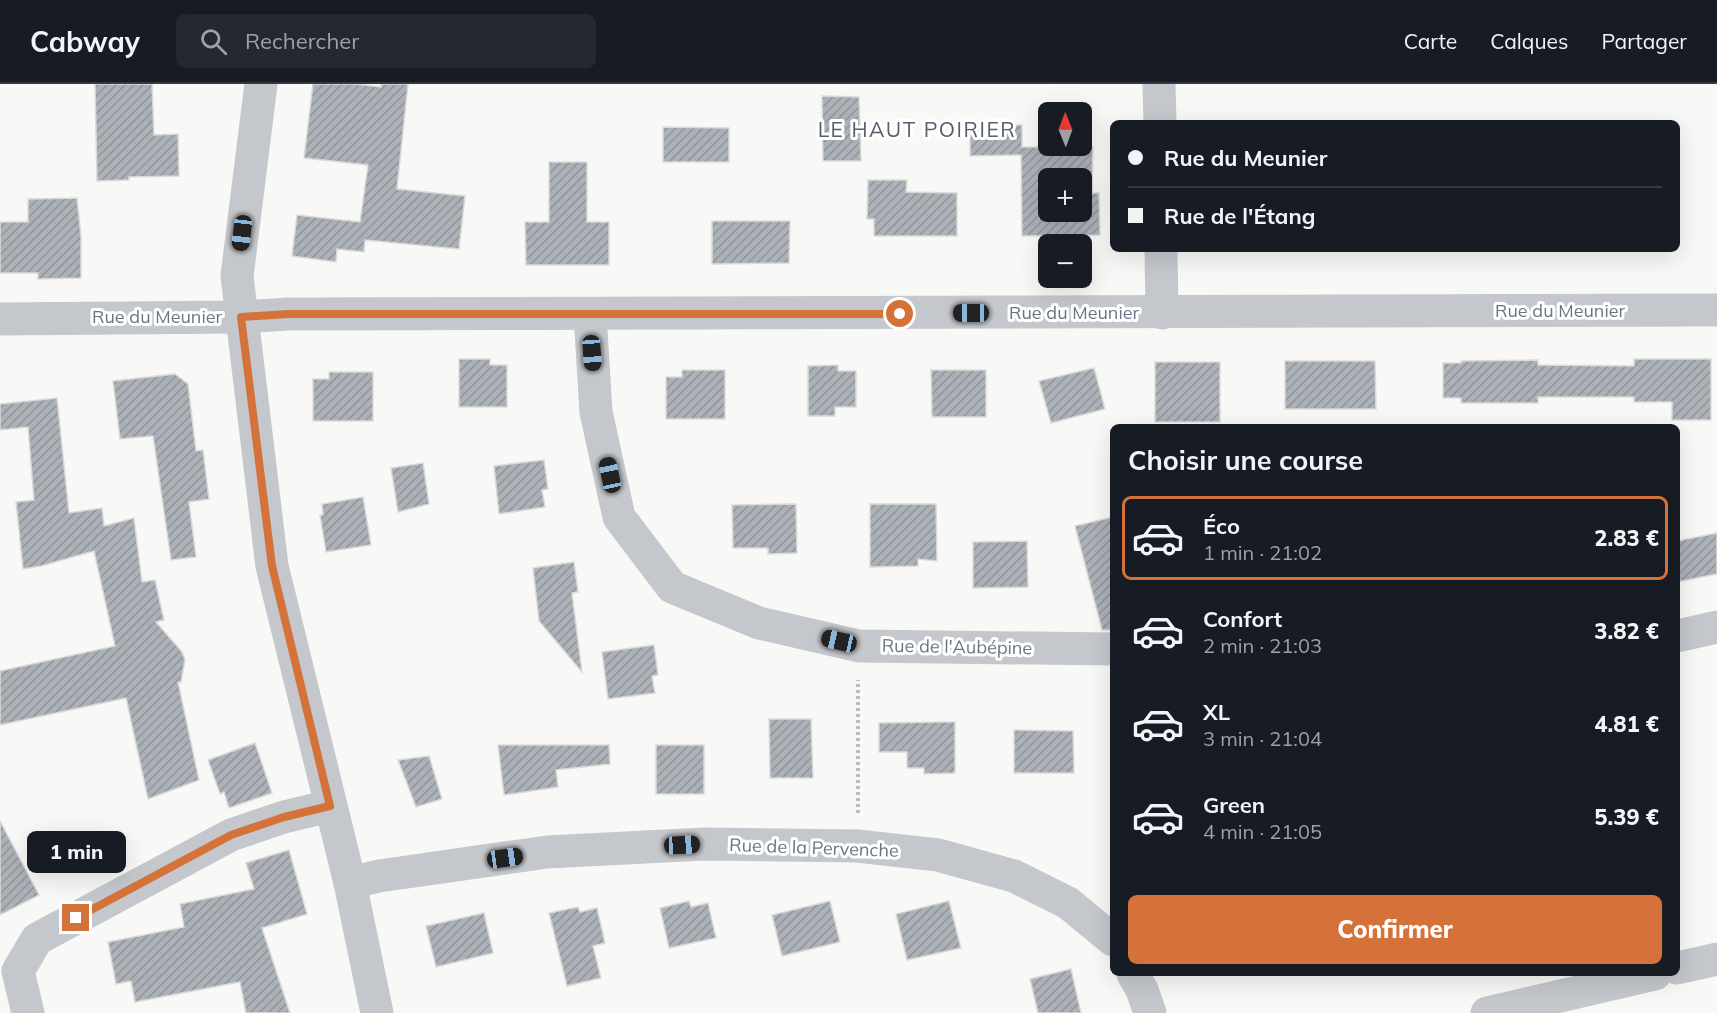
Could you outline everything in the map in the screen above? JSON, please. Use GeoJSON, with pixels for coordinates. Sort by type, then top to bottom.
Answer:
{"type":"FeatureCollection","features":[{"type":"Feature","properties":{"kind":"street"},"geometry":{"type":"LineString","coordinates":[[261,84],[237,276],[272,566],[350,883],[377,1013]]}},
{"type":"Feature","properties":{"kind":"street"},"geometry":{"type":"LineString","coordinates":[[1159,84],[1160,120]]}},
{"type":"Feature","properties":{"kind":"street"},"geometry":{"type":"LineString","coordinates":[[1161,252],[1162,313]]}},
{"type":"Feature","properties":{"kind":"street","name":"Rue du Meunier"},"geometry":{"type":"LineString","coordinates":[[0,319],[241,317],[288,314],[1717,310]]}},
{"type":"Feature","properties":{"kind":"street","name":"Rue de l'Aubépine"},"geometry":{"type":"LineString","coordinates":[[590,314],[596,412],[619,517],[672,587],[759,623],[859,646],[1110,649]]}},
{"type":"Feature","properties":{"kind":"street"},"geometry":{"type":"LineString","coordinates":[[1680,635],[1717,627]]}},
{"type":"Feature","properties":{"kind":"street"},"geometry":{"type":"LineString","coordinates":[[28,1013],[18,971],[37,939],[231,835],[284,817],[330,806]]}},
{"type":"Feature","properties":{"kind":"street","name":"Rue de la Pervenche"},"geometry":{"type":"LineString","coordinates":[[350,883],[379,876],[547,852],[705,844],[857,846],[938,855],[1014,876],[1068,903],[1110,938]]}},
{"type":"Feature","properties":{"kind":"street"},"geometry":{"type":"LineString","coordinates":[[1680,967],[1717,959]]}},
{"type":"Feature","properties":{"kind":"street"},"geometry":{"type":"LineString","coordinates":[[1134,976],[1150,1013]]}},
{"type":"Feature","properties":{"kind":"street"},"geometry":{"type":"LineString","coordinates":[[1488,1013],[1646,976]]}},
{"type":"Feature","properties":{"kind":"path"},"geometry":{"type":"LineString","coordinates":[[857,846],[859,646]]}},
{"type":"Feature","properties":{"kind":"building"},"geometry":{"type":"Polygon","coordinates":[[[95,84],[152,84],[154,135],[178,134],[179,176],[129,177],[129,180],[97,181],[95,84]]]}},
{"type":"Feature","properties":{"kind":"building"},"geometry":{"type":"Polygon","coordinates":[[[313,84],[355,84],[381,87],[381,84],[408,84],[397,189],[465,196],[459,249],[365,240],[364,252],[337,249],[336,262],[292,256],[297,215],[360,222],[368,165],[304,158],[313,84]]]}},
{"type":"Feature","properties":{"kind":"building"},"geometry":{"type":"Polygon","coordinates":[[[822,96],[859,97],[861,161],[823,161],[822,96]]]}},
{"type":"Feature","properties":{"kind":"building"},"geometry":{"type":"Polygon","coordinates":[[[1022,125],[1022,147],[1038,147],[1038,156],[1092,156],[1093,147],[1092,193],[1099,193],[1100,235],[1022,236],[1021,155],[970,156],[970,126],[1022,125]]]}},
{"type":"Feature","properties":{"kind":"building"},"geometry":{"type":"Polygon","coordinates":[[[663,127],[729,128],[729,162],[663,162],[663,127]]]}},
{"type":"Feature","properties":{"kind":"building"},"geometry":{"type":"Polygon","coordinates":[[[549,162],[587,162],[587,222],[609,222],[609,265],[526,265],[525,222],[549,222],[549,162]]]}},
{"type":"Feature","properties":{"kind":"building"},"geometry":{"type":"Polygon","coordinates":[[[868,180],[907,180],[906,192],[957,193],[957,236],[874,236],[874,219],[867,219],[868,180]]]}},
{"type":"Feature","properties":{"kind":"building"},"geometry":{"type":"Polygon","coordinates":[[[77,198],[81,236],[81,278],[38,279],[38,273],[0,273],[0,222],[28,222],[28,199],[77,198]]]}},
{"type":"Feature","properties":{"kind":"building"},"geometry":{"type":"Polygon","coordinates":[[[712,221],[790,221],[789,263],[712,264],[712,221]]]}},
{"type":"Feature","properties":{"kind":"building"},"geometry":{"type":"Polygon","coordinates":[[[459,359],[490,359],[490,365],[507,365],[507,407],[459,407],[459,359]]]}},
{"type":"Feature","properties":{"kind":"building"},"geometry":{"type":"Polygon","coordinates":[[[1634,359],[1711,359],[1711,420],[1672,420],[1672,402],[1634,402],[1634,397],[1538,397],[1538,403],[1461,403],[1461,398],[1443,398],[1443,363],[1538,360],[1538,365],[1634,366],[1634,359]]]}},
{"type":"Feature","properties":{"kind":"building"},"geometry":{"type":"Polygon","coordinates":[[[1285,361],[1375,361],[1376,409],[1285,409],[1285,361]]]}},
{"type":"Feature","properties":{"kind":"building"},"geometry":{"type":"Polygon","coordinates":[[[1155,362],[1220,362],[1220,422],[1155,422],[1155,362]]]}},
{"type":"Feature","properties":{"kind":"building"},"geometry":{"type":"Polygon","coordinates":[[[838,365],[838,371],[856,371],[856,407],[835,407],[835,416],[808,416],[808,366],[838,365]]]}},
{"type":"Feature","properties":{"kind":"building"},"geometry":{"type":"Polygon","coordinates":[[[1094,368],[1105,409],[1051,423],[1039,381],[1094,368]]]}},
{"type":"Feature","properties":{"kind":"building"},"geometry":{"type":"Polygon","coordinates":[[[682,370],[725,370],[725,419],[666,419],[666,377],[682,377],[682,370]]]}},
{"type":"Feature","properties":{"kind":"building"},"geometry":{"type":"Polygon","coordinates":[[[931,370],[986,370],[986,417],[932,417],[931,370]]]}},
{"type":"Feature","properties":{"kind":"building"},"geometry":{"type":"Polygon","coordinates":[[[329,372],[373,372],[373,421],[313,421],[313,379],[329,379],[329,372]]]}},
{"type":"Feature","properties":{"kind":"building"},"geometry":{"type":"Polygon","coordinates":[[[175,374],[188,384],[196,451],[203,450],[209,499],[189,502],[196,557],[171,560],[153,436],[120,439],[113,381],[175,374]]]}},
{"type":"Feature","properties":{"kind":"building"},"geometry":{"type":"Polygon","coordinates":[[[57,398],[69,513],[102,508],[104,526],[134,518],[142,582],[155,580],[164,620],[156,622],[182,652],[185,660],[181,682],[178,682],[199,780],[148,799],[126,698],[0,725],[0,671],[115,646],[94,551],[23,569],[16,502],[34,500],[28,427],[0,430],[0,404],[57,398]]]}},
{"type":"Feature","properties":{"kind":"building"},"geometry":{"type":"Polygon","coordinates":[[[544,460],[548,489],[542,490],[545,507],[499,514],[494,466],[544,460]]]}},
{"type":"Feature","properties":{"kind":"building"},"geometry":{"type":"Polygon","coordinates":[[[423,463],[429,504],[398,512],[391,468],[423,463]]]}},
{"type":"Feature","properties":{"kind":"building"},"geometry":{"type":"Polygon","coordinates":[[[363,497],[371,545],[326,552],[320,515],[323,515],[322,504],[363,497]]]}},
{"type":"Feature","properties":{"kind":"building"},"geometry":{"type":"Polygon","coordinates":[[[796,504],[797,553],[768,554],[768,548],[733,548],[732,505],[796,504]]]}},
{"type":"Feature","properties":{"kind":"building"},"geometry":{"type":"Polygon","coordinates":[[[870,504],[936,504],[937,561],[918,559],[918,566],[870,567],[870,504]]]}},
{"type":"Feature","properties":{"kind":"building"},"geometry":{"type":"Polygon","coordinates":[[[1110,518],[1110,630],[1102,630],[1075,526],[1110,518]]]}},
{"type":"Feature","properties":{"kind":"building"},"geometry":{"type":"Polygon","coordinates":[[[1717,533],[1717,574],[1680,581],[1680,540],[1717,533]]]}},
{"type":"Feature","properties":{"kind":"building"},"geometry":{"type":"Polygon","coordinates":[[[1027,541],[1028,587],[973,588],[973,542],[1027,541]]]}},
{"type":"Feature","properties":{"kind":"building"},"geometry":{"type":"Polygon","coordinates":[[[574,562],[578,592],[572,593],[582,672],[539,621],[533,568],[574,562]]]}},
{"type":"Feature","properties":{"kind":"building"},"geometry":{"type":"Polygon","coordinates":[[[654,645],[658,675],[652,676],[655,693],[608,699],[602,652],[654,645]]]}},
{"type":"Feature","properties":{"kind":"building"},"geometry":{"type":"Polygon","coordinates":[[[769,719],[811,719],[813,778],[770,778],[769,719]]]}},
{"type":"Feature","properties":{"kind":"building"},"geometry":{"type":"Polygon","coordinates":[[[955,722],[955,773],[924,774],[924,768],[907,768],[907,752],[879,752],[879,723],[955,722]]]}},
{"type":"Feature","properties":{"kind":"building"},"geometry":{"type":"Polygon","coordinates":[[[1014,730],[1073,731],[1074,773],[1014,773],[1014,730]]]}},
{"type":"Feature","properties":{"kind":"building"},"geometry":{"type":"Polygon","coordinates":[[[255,743],[272,793],[229,808],[224,792],[220,794],[208,760],[255,743]]]}},
{"type":"Feature","properties":{"kind":"building"},"geometry":{"type":"Polygon","coordinates":[[[498,745],[609,745],[610,764],[556,770],[558,787],[504,795],[498,745]]]}},
{"type":"Feature","properties":{"kind":"building"},"geometry":{"type":"Polygon","coordinates":[[[656,745],[704,745],[704,794],[656,794],[656,745]]]}},
{"type":"Feature","properties":{"kind":"building"},"geometry":{"type":"Polygon","coordinates":[[[429,756],[442,799],[416,807],[398,760],[429,756]]]}},
{"type":"Feature","properties":{"kind":"building"},"geometry":{"type":"Polygon","coordinates":[[[0,821],[39,895],[0,915],[0,821]]]}},
{"type":"Feature","properties":{"kind":"building"},"geometry":{"type":"Polygon","coordinates":[[[289,850],[307,914],[262,928],[290,1013],[246,1013],[240,982],[135,1002],[131,981],[116,984],[108,942],[184,927],[180,904],[254,889],[246,863],[289,850]]]}},
{"type":"Feature","properties":{"kind":"building"},"geometry":{"type":"Polygon","coordinates":[[[689,901],[691,907],[708,903],[716,938],[669,948],[660,908],[689,901]]]}},
{"type":"Feature","properties":{"kind":"building"},"geometry":{"type":"Polygon","coordinates":[[[830,901],[840,942],[782,956],[772,915],[830,901]]]}},
{"type":"Feature","properties":{"kind":"building"},"geometry":{"type":"Polygon","coordinates":[[[949,901],[961,948],[907,960],[896,914],[949,901]]]}},
{"type":"Feature","properties":{"kind":"building"},"geometry":{"type":"Polygon","coordinates":[[[578,907],[580,912],[597,908],[605,943],[593,946],[601,978],[567,986],[549,913],[578,907]]]}},
{"type":"Feature","properties":{"kind":"building"},"geometry":{"type":"Polygon","coordinates":[[[484,913],[493,953],[436,967],[426,926],[484,913]]]}},
{"type":"Feature","properties":{"kind":"building"},"geometry":{"type":"Polygon","coordinates":[[[1071,969],[1081,1013],[1038,1013],[1030,979],[1071,969]]]}},
{"type":"Feature","properties":{"kind":"district","name":"LE HAUT POIRIER"},"geometry":{"type":"Point","coordinates":[917,130]}},
{"type":"Feature","properties":{"kind":"route"},"geometry":{"type":"LineString","coordinates":[[76,918],[231,835],[284,817],[330,806],[272,566],[241,317],[288,314],[900,314]]}}]}
